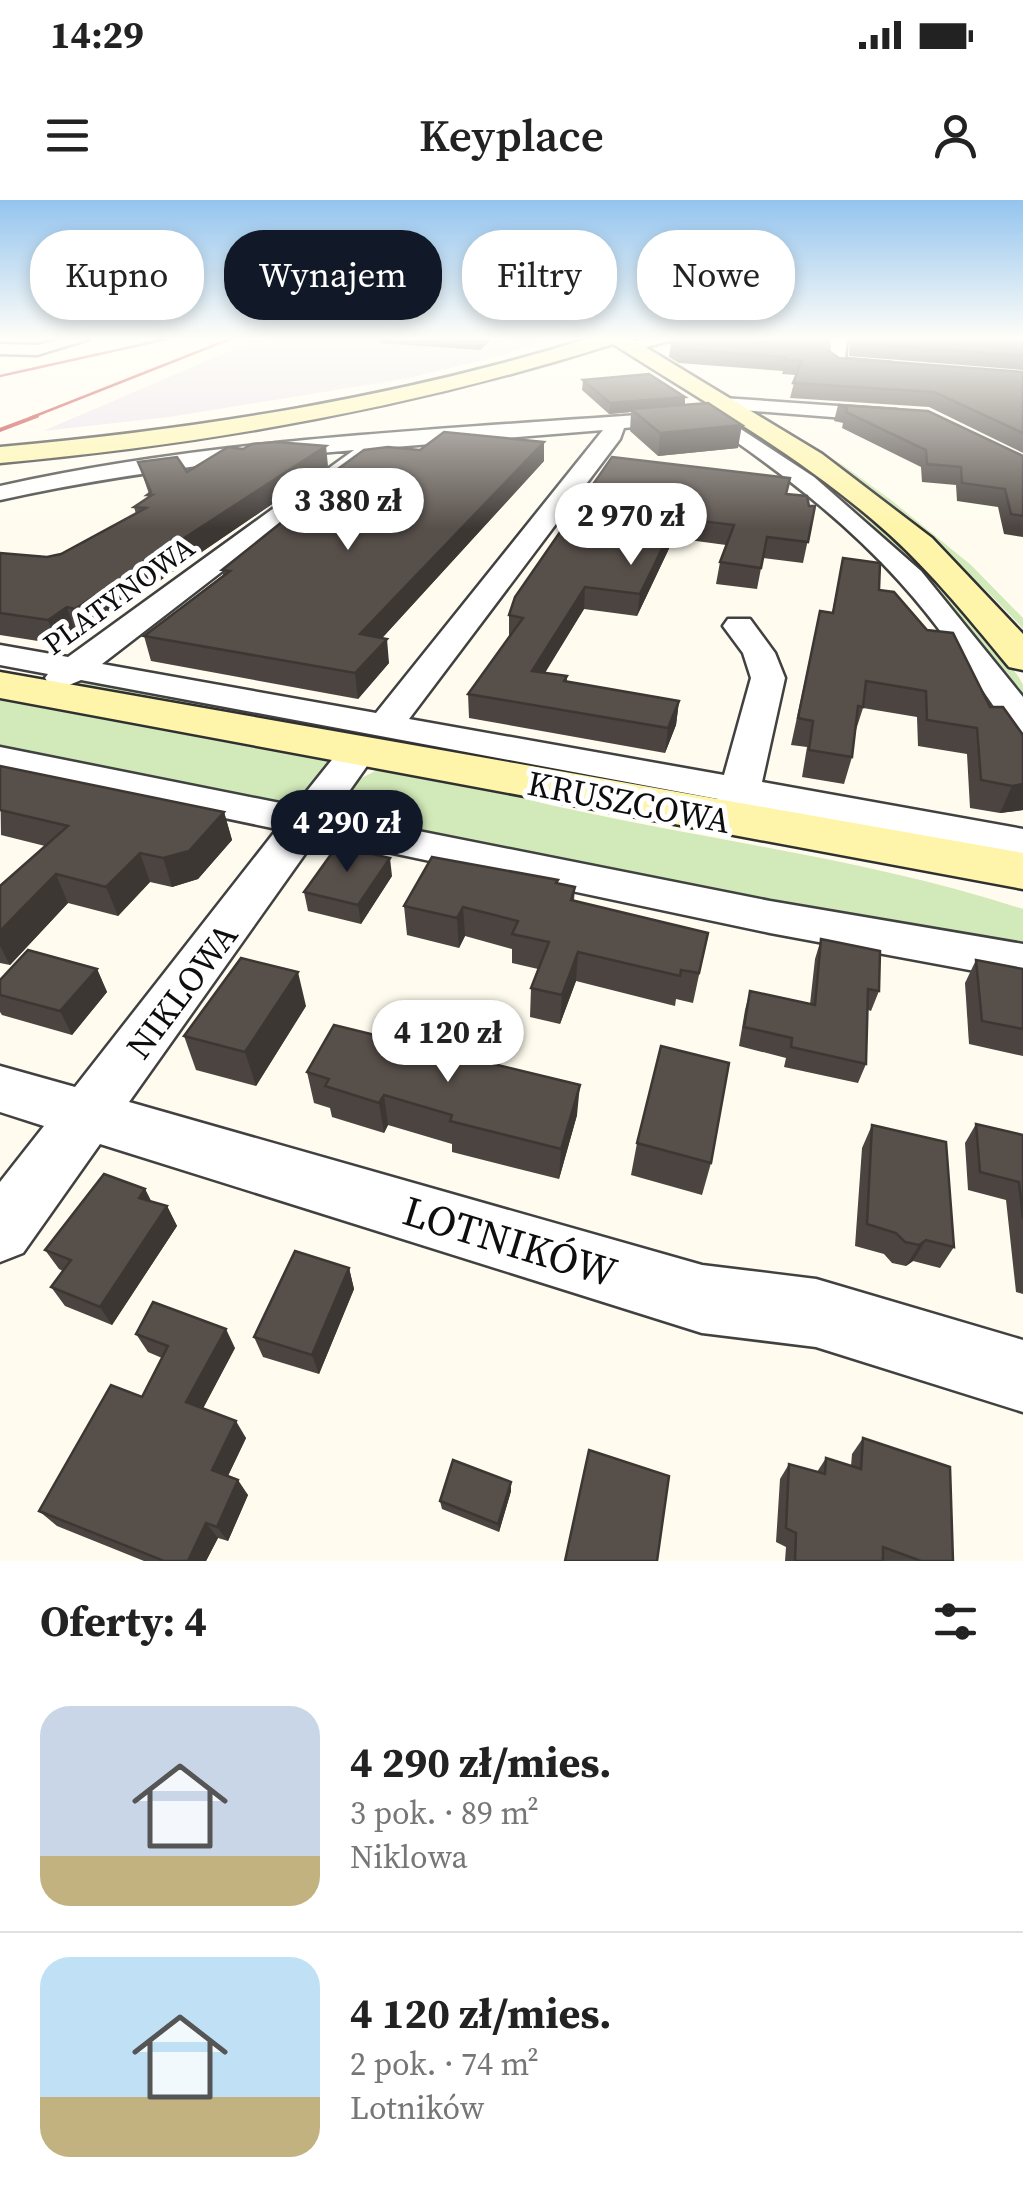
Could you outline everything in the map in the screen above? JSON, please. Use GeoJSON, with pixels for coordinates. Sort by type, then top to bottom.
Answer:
{"type":"FeatureCollection","features":[{"type":"Feature","properties":{"kind":"main road"},"geometry":{"type":"LineString","coordinates":[[2,473],[52,465],[61,456],[48,452],[370,403]]}},
{"type":"Feature","properties":{"kind":"main road"},"geometry":{"type":"LineString","coordinates":[[710,403],[853,491],[918,543],[1023,658]]}},
{"type":"Feature","properties":{"kind":"main road","name":"KRUSZCOWA"},"geometry":{"type":"LineString","coordinates":[[40,681],[372,737],[737,806],[916,854],[1023,871]]}},
{"type":"Feature","properties":{"kind":"main road"},"geometry":{"type":"LineString","coordinates":[[916,854],[1023,892]]}},
{"type":"Feature","properties":{"kind":"street"},"geometry":{"type":"LineString","coordinates":[[2,473],[41,483],[232,455],[723,411],[915,417]]}},
{"type":"Feature","properties":{"kind":"street"},"geometry":{"type":"LineString","coordinates":[[723,411],[894,560],[971,650],[1023,722]]}},
{"type":"Feature","properties":{"kind":"street","name":"NIKLOWA"},"geometry":{"type":"LineString","coordinates":[[0,1232],[372,737],[613,435],[616,423]]}},
{"type":"Feature","properties":{"kind":"street","name":"PLATYNOWA"},"geometry":{"type":"LineString","coordinates":[[40,681],[361,458],[374,442]]}},
{"type":"Feature","properties":{"kind":"street"},"geometry":{"type":"LineString","coordinates":[[739,626],[759,653],[768,678],[737,806],[1023,843]]}},
{"type":"Feature","properties":{"kind":"street"},"geometry":{"type":"LineString","coordinates":[[0,655],[40,681]]}},
{"type":"Feature","properties":{"kind":"street"},"geometry":{"type":"LineString","coordinates":[[0,759],[770,917],[1023,962]]}},
{"type":"Feature","properties":{"kind":"street","name":"LOTNIKÓW"},"geometry":{"type":"LineString","coordinates":[[0,1089],[702,1299],[816,1313],[1023,1376]]}},
{"type":"Feature","properties":{"kind":"shaded area"},"geometry":{"type":"Polygon","coordinates":[[[110,403],[259,403],[169,417],[43,431],[110,403]]]}},
{"type":"Feature","properties":{"kind":"green space"},"geometry":{"type":"Polygon","coordinates":[[[749,409],[843,465],[891,500],[971,565],[1023,618],[1023,629],[979,583],[908,520],[833,463],[749,409]]]}},
{"type":"Feature","properties":{"kind":"green space"},"geometry":{"type":"Polygon","coordinates":[[[850,505],[914,560],[995,647],[1023,685],[1023,709],[867,527],[873,525],[850,505]]]}},
{"type":"Feature","properties":{"kind":"green space"},"geometry":{"type":"Polygon","coordinates":[[[88,678],[716,793],[725,802],[77,686],[88,678]]]}},
{"type":"Feature","properties":{"kind":"green space"},"geometry":{"type":"Polygon","coordinates":[[[0,693],[322,753],[331,763],[304,803],[293,805],[0,748],[0,693]]]}},
{"type":"Feature","properties":{"kind":"green space"},"geometry":{"type":"Polygon","coordinates":[[[383,767],[967,892],[1023,909],[1023,950],[348,816],[342,803],[356,781],[383,767]]]}},
{"type":"Feature","properties":{"kind":"building"},"geometry":{"type":"Polygon","coordinates":[[[708,403],[742,425],[660,433],[631,409],[708,403]]]}},
{"type":"Feature","properties":{"kind":"building"},"geometry":{"type":"Polygon","coordinates":[[[957,403],[1023,403],[1023,433],[957,403]]]}},
{"type":"Feature","properties":{"kind":"building"},"geometry":{"type":"Polygon","coordinates":[[[838,405],[928,411],[1023,456],[1023,516],[1011,514],[1005,489],[962,483],[961,467],[927,464],[926,450],[838,405]]]}},
{"type":"Feature","properties":{"kind":"building"},"geometry":{"type":"Polygon","coordinates":[[[444,432],[544,442],[360,634],[387,639],[355,673],[144,636],[230,571],[222,570],[328,485],[324,479],[364,450],[420,450],[444,432]]]}},
{"type":"Feature","properties":{"kind":"building"},"geometry":{"type":"Polygon","coordinates":[[[252,444],[326,446],[75,609],[67,607],[48,620],[0,613],[0,553],[47,557],[61,554],[146,508],[134,507],[152,495],[147,495],[151,492],[138,462],[177,457],[187,472],[228,447],[243,449],[252,444]]]}},
{"type":"Feature","properties":{"kind":"building"},"geometry":{"type":"Polygon","coordinates":[[[612,457],[790,478],[786,494],[807,496],[809,506],[815,506],[808,542],[767,537],[761,568],[720,562],[734,525],[677,518],[640,594],[585,587],[532,671],[567,676],[564,681],[679,701],[668,728],[468,694],[523,618],[509,615],[515,597],[612,457]]]}},
{"type":"Feature","properties":{"kind":"building"},"geometry":{"type":"Polygon","coordinates":[[[843,558],[880,563],[879,590],[894,592],[927,630],[953,633],[990,707],[1003,707],[1023,735],[1023,784],[1012,786],[981,780],[977,728],[927,720],[926,691],[866,681],[863,707],[858,706],[852,757],[809,750],[813,721],[798,718],[820,611],[833,613],[843,558]]]}},
{"type":"Feature","properties":{"kind":"building"},"geometry":{"type":"Polygon","coordinates":[[[0,766],[224,812],[189,851],[163,858],[140,853],[106,887],[56,874],[0,931],[0,886],[68,826],[0,810],[0,766]]]}},
{"type":"Feature","properties":{"kind":"building"},"geometry":{"type":"Polygon","coordinates":[[[337,846],[390,858],[358,905],[304,892],[337,846]]]}},
{"type":"Feature","properties":{"kind":"building"},"geometry":{"type":"Polygon","coordinates":[[[432,857],[558,880],[556,883],[575,887],[571,900],[708,933],[699,973],[681,970],[680,976],[578,952],[562,995],[531,988],[549,942],[512,934],[518,921],[463,907],[457,918],[404,906],[432,857]]]}},
{"type":"Feature","properties":{"kind":"building"},"geometry":{"type":"Polygon","coordinates":[[[821,939],[880,951],[879,991],[868,989],[866,1064],[791,1047],[792,1038],[744,1027],[750,991],[815,1005],[821,939]]]}},
{"type":"Feature","properties":{"kind":"building"},"geometry":{"type":"Polygon","coordinates":[[[28,950],[97,969],[60,1011],[0,995],[0,980],[28,950]]]}},
{"type":"Feature","properties":{"kind":"building"},"geometry":{"type":"Polygon","coordinates":[[[241,958],[298,972],[245,1052],[184,1036],[241,958]]]}},
{"type":"Feature","properties":{"kind":"building"},"geometry":{"type":"Polygon","coordinates":[[[976,960],[1023,969],[1023,1029],[982,1021],[976,960]]]}},
{"type":"Feature","properties":{"kind":"building"},"geometry":{"type":"Polygon","coordinates":[[[334,1025],[580,1085],[561,1149],[450,1121],[452,1115],[384,1095],[379,1103],[325,1086],[329,1079],[307,1072],[334,1025]]]}},
{"type":"Feature","properties":{"kind":"building"},"geometry":{"type":"Polygon","coordinates":[[[661,1046],[729,1063],[711,1163],[637,1143],[661,1046]]]}},
{"type":"Feature","properties":{"kind":"building"},"geometry":{"type":"Polygon","coordinates":[[[976,1124],[1023,1135],[1023,1218],[1019,1182],[980,1172],[976,1124]]]}},
{"type":"Feature","properties":{"kind":"building"},"geometry":{"type":"Polygon","coordinates":[[[872,1125],[946,1142],[954,1247],[926,1240],[919,1245],[905,1242],[896,1233],[867,1224],[872,1125]]]}},
{"type":"Feature","properties":{"kind":"building"},"geometry":{"type":"Polygon","coordinates":[[[104,1174],[145,1189],[139,1198],[167,1206],[100,1307],[51,1287],[71,1260],[45,1250],[104,1174]]]}},
{"type":"Feature","properties":{"kind":"building"},"geometry":{"type":"Polygon","coordinates":[[[295,1251],[349,1268],[312,1355],[254,1337],[295,1251]]]}},
{"type":"Feature","properties":{"kind":"building"},"geometry":{"type":"Polygon","coordinates":[[[153,1302],[226,1329],[186,1402],[236,1421],[212,1470],[238,1480],[217,1527],[206,1523],[188,1561],[164,1561],[39,1511],[111,1385],[142,1397],[168,1346],[136,1334],[153,1302]]]}},
{"type":"Feature","properties":{"kind":"building"},"geometry":{"type":"Polygon","coordinates":[[[863,1438],[950,1467],[953,1561],[921,1561],[883,1547],[883,1561],[795,1561],[796,1533],[786,1528],[789,1464],[825,1474],[826,1458],[861,1469],[863,1438]]]}},
{"type":"Feature","properties":{"kind":"building"},"geometry":{"type":"Polygon","coordinates":[[[589,1450],[669,1476],[657,1561],[565,1561],[589,1450]]]}},
{"type":"Feature","properties":{"kind":"building"},"geometry":{"type":"Polygon","coordinates":[[[453,1460],[511,1482],[498,1524],[440,1501],[453,1460]]]}},
{"type":"Feature","properties":{"kind":"railway"},"geometry":{"type":"LineString","coordinates":[[30,418],[69,403]]}},
{"type":"Feature","properties":{"kind":"railway"},"geometry":{"type":"LineString","coordinates":[[0,430],[37,416]]}}]}
